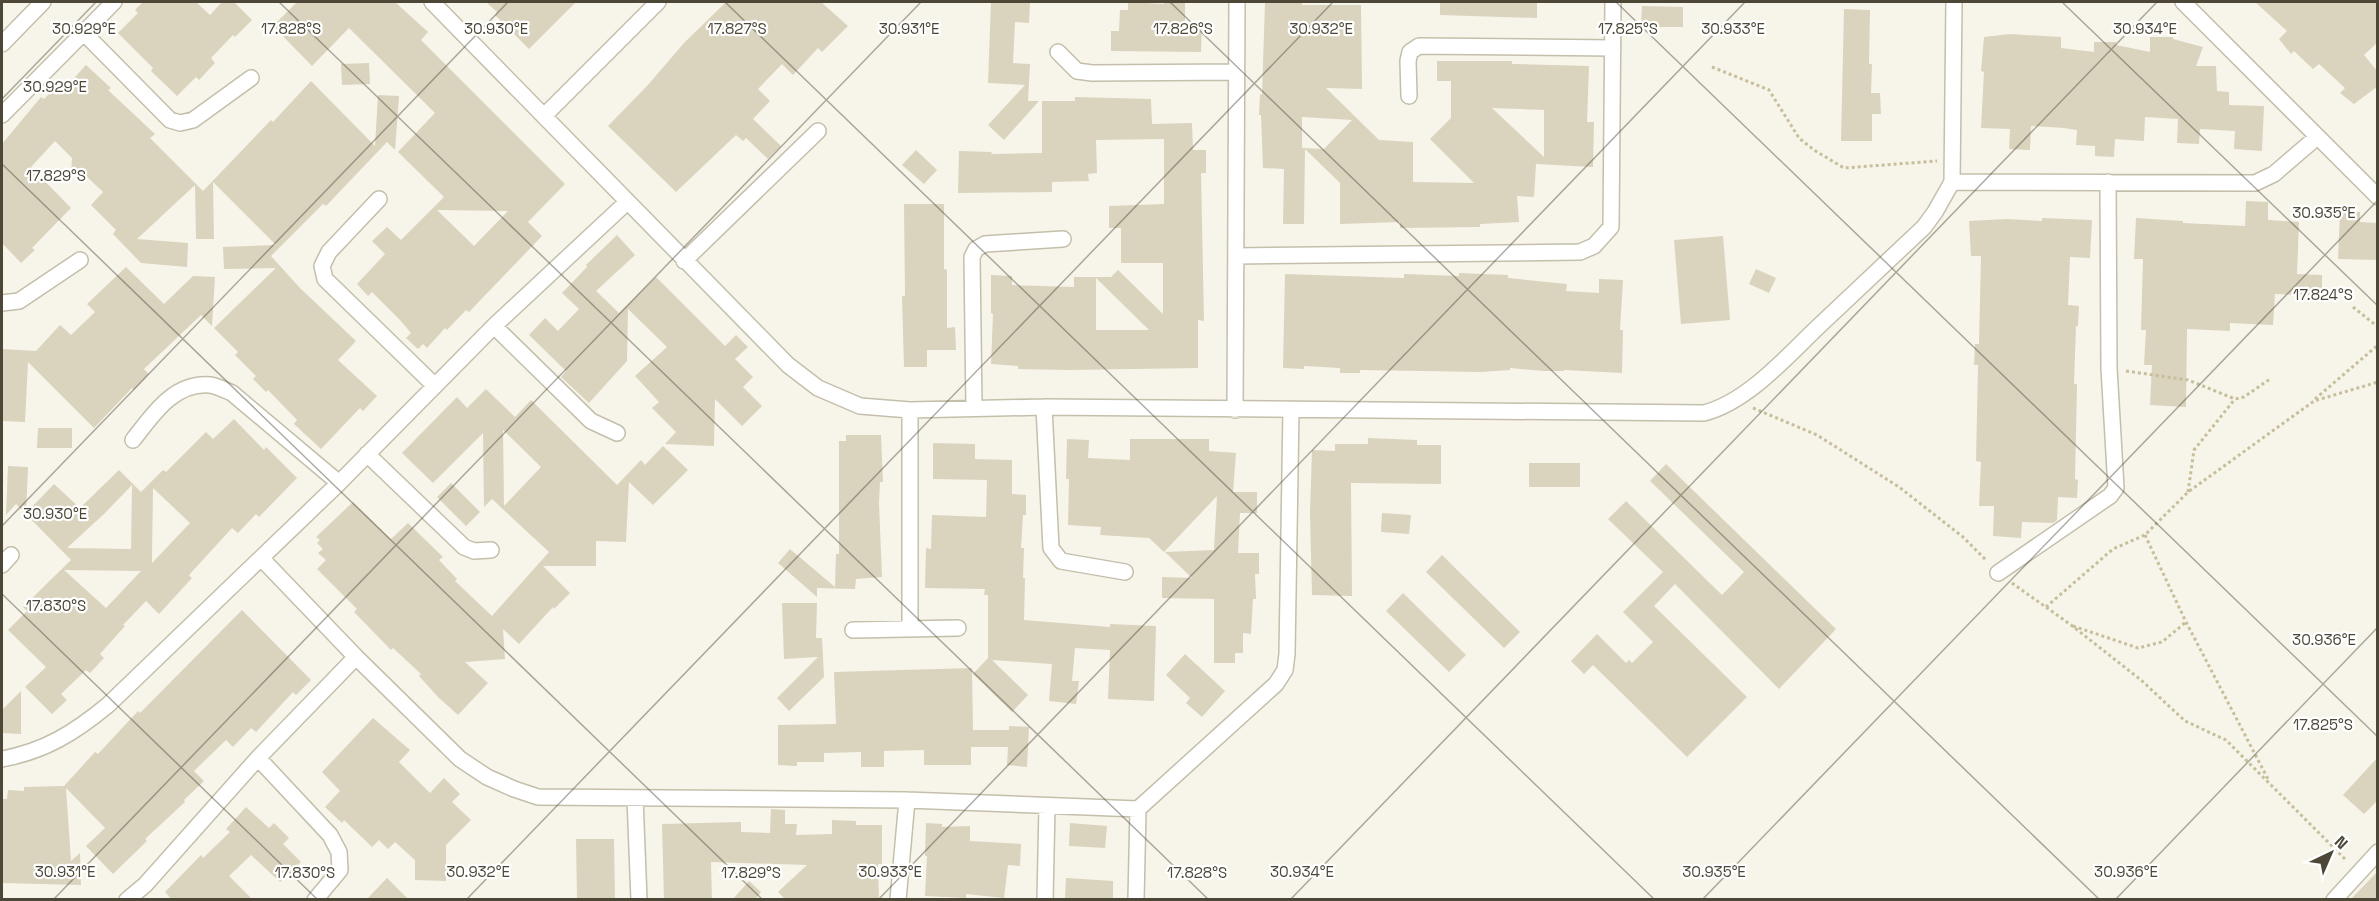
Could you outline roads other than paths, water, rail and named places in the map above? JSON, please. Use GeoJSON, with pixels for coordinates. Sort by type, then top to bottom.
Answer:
{"type":"FeatureCollection","features":[{"type":"Feature","properties":{"kind":"street"},"geometry":{"type":"LineString","coordinates":[[2,44],[43,2]]}},
{"type":"Feature","properties":{"kind":"street"},"geometry":{"type":"LineString","coordinates":[[2,115],[114,2]]}},
{"type":"Feature","properties":{"kind":"street"},"geometry":{"type":"LineString","coordinates":[[432,2],[788,365],[818,388],[860,406],[910,410],[1044,407],[1704,412],[1718,409],[1735,400],[1778,364],[1924,227],[1935,212],[1952,182],[1954,2]]}},
{"type":"Feature","properties":{"kind":"street"},"geometry":{"type":"LineString","coordinates":[[1235,410],[1237,2]]}},
{"type":"Feature","properties":{"kind":"street"},"geometry":{"type":"LineString","coordinates":[[1237,256],[1580,252],[1594,246],[1611,227],[1613,2]]}},
{"type":"Feature","properties":{"kind":"street"},"geometry":{"type":"LineString","coordinates":[[2183,2],[2378,197]]}},
{"type":"Feature","properties":{"kind":"street"},"geometry":{"type":"LineString","coordinates":[[545,115],[653,3]]}},
{"type":"Feature","properties":{"kind":"street"},"geometry":{"type":"LineString","coordinates":[[83,32],[170,120],[180,123],[193,120],[251,78]]}},
{"type":"Feature","properties":{"kind":"street"},"geometry":{"type":"LineString","coordinates":[[1409,96],[1408,61],[1410,52],[1419,46],[1613,48]]}},
{"type":"Feature","properties":{"kind":"street"},"geometry":{"type":"LineString","coordinates":[[1058,52],[1077,70],[1092,73],[1237,72]]}},
{"type":"Feature","properties":{"kind":"street"},"geometry":{"type":"LineString","coordinates":[[684,261],[818,131]]}},
{"type":"Feature","properties":{"kind":"street"},"geometry":{"type":"LineString","coordinates":[[1952,182],[2255,183],[2274,174],[2317,137]]}},
{"type":"Feature","properties":{"kind":"street"},"geometry":{"type":"LineString","coordinates":[[1998,573],[2110,496],[2116,488],[2109,368],[2108,182]]}},
{"type":"Feature","properties":{"kind":"street"},"geometry":{"type":"LineString","coordinates":[[379,199],[329,252],[322,267],[325,279],[434,385]]}},
{"type":"Feature","properties":{"kind":"street"},"geometry":{"type":"LineString","coordinates":[[2,759],[21,756],[54,744],[84,725],[108,705],[262,559],[434,385],[627,203]]}},
{"type":"Feature","properties":{"kind":"street"},"geometry":{"type":"LineString","coordinates":[[974,408],[972,257],[976,249],[985,244],[1064,240]]}},
{"type":"Feature","properties":{"kind":"street"},"geometry":{"type":"LineString","coordinates":[[2,303],[19,301],[80,260]]}},
{"type":"Feature","properties":{"kind":"street"},"geometry":{"type":"LineString","coordinates":[[495,326],[591,421],[617,433]]}},
{"type":"Feature","properties":{"kind":"street"},"geometry":{"type":"LineString","coordinates":[[133,440],[165,400],[189,387],[211,385],[232,393],[339,483]]}},
{"type":"Feature","properties":{"kind":"street"},"geometry":{"type":"LineString","coordinates":[[1044,407],[1051,548],[1061,561],[1125,572]]}},
{"type":"Feature","properties":{"kind":"street"},"geometry":{"type":"LineString","coordinates":[[910,410],[910,629]]}},
{"type":"Feature","properties":{"kind":"street"},"geometry":{"type":"LineString","coordinates":[[262,559],[356,657],[460,759],[487,777],[538,797],[907,800],[1138,809],[1276,684],[1285,670],[1289,609],[1292,410]]}},
{"type":"Feature","properties":{"kind":"street"},"geometry":{"type":"LineString","coordinates":[[367,454],[464,547],[474,551],[491,550]]}},
{"type":"Feature","properties":{"kind":"street"},"geometry":{"type":"LineString","coordinates":[[853,630],[958,628]]}},
{"type":"Feature","properties":{"kind":"street"},"geometry":{"type":"LineString","coordinates":[[127,900],[146,885],[258,759],[356,657]]}},
{"type":"Feature","properties":{"kind":"street"},"geometry":{"type":"LineString","coordinates":[[258,759],[330,835],[339,852],[340,870],[315,900]]}},
{"type":"Feature","properties":{"kind":"street"},"geometry":{"type":"LineString","coordinates":[[635,798],[639,900]]}},
{"type":"Feature","properties":{"kind":"street"},"geometry":{"type":"LineString","coordinates":[[898,900],[907,800]]}},
{"type":"Feature","properties":{"kind":"street"},"geometry":{"type":"LineString","coordinates":[[1045,900],[1047,806]]}},
{"type":"Feature","properties":{"kind":"street"},"geometry":{"type":"LineString","coordinates":[[1136,900],[1138,809]]}},
{"type":"Feature","properties":{"kind":"street"},"geometry":{"type":"LineString","coordinates":[[2334,900],[2378,852]]}}]}
